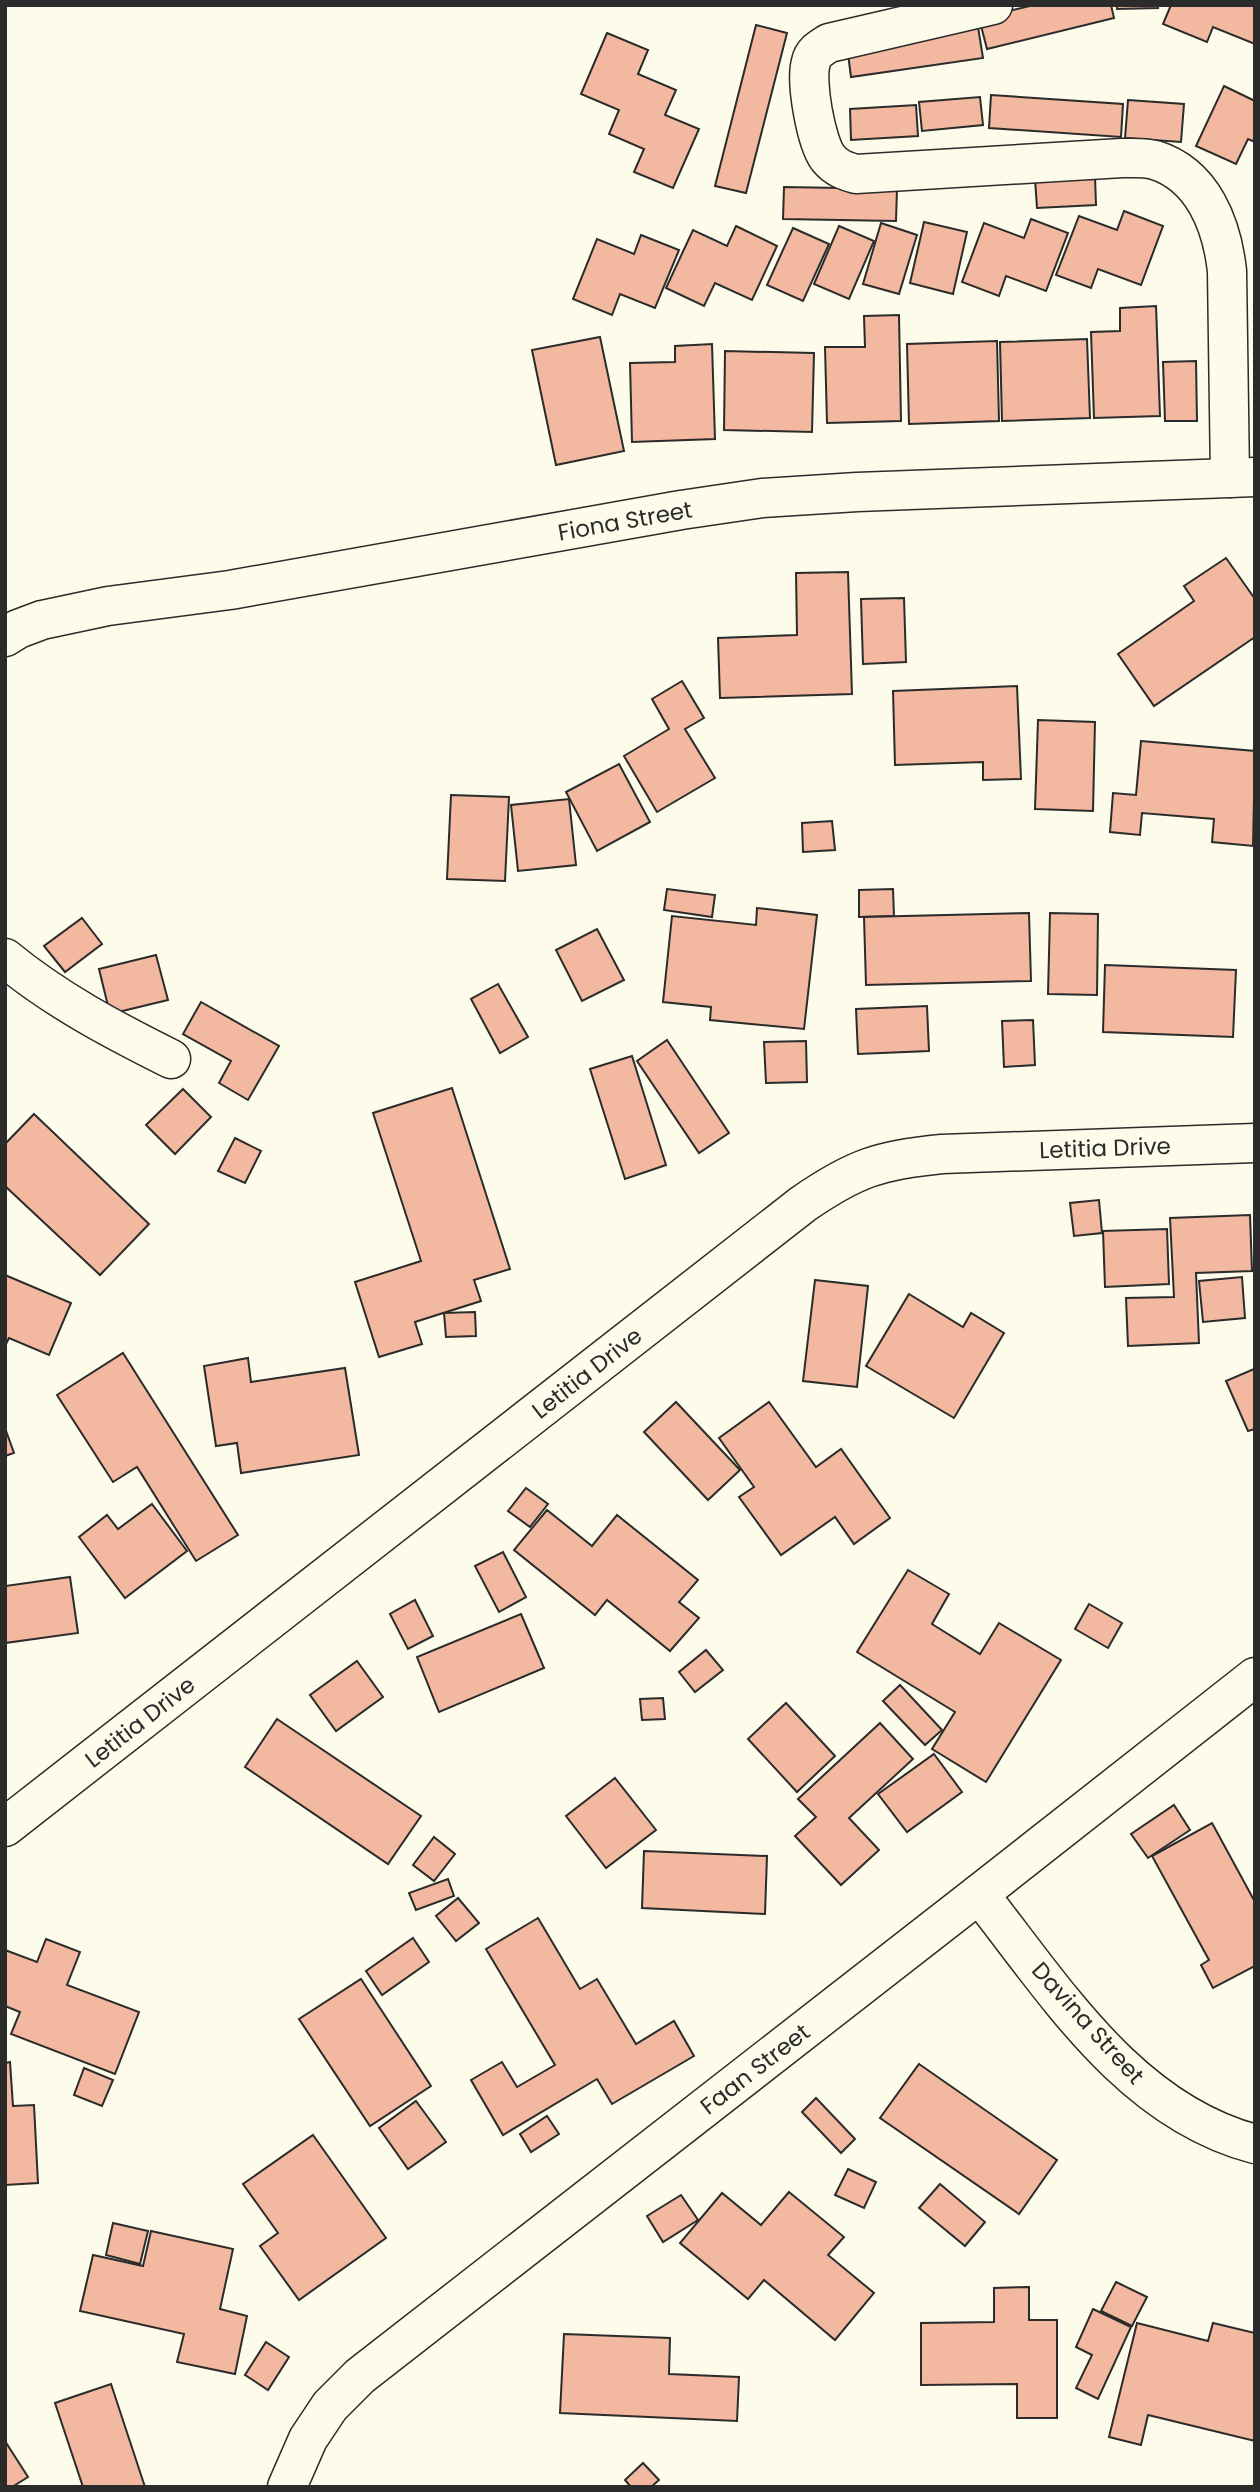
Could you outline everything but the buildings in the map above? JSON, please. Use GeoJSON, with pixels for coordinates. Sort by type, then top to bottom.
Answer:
{"type":"FeatureCollection","features":[{"type":"Feature","properties":{"kind":"street"},"geometry":{"type":"LineString","coordinates":[[993,5],[829,43],[818,49],[811,60],[809,76],[819,140],[828,158],[841,170],[856,174],[1122,158],[1152,159],[1173,167],[1190,180],[1215,220],[1224,245],[1242,478]]}},
{"type":"Feature","properties":{"kind":"street","name":"Fiona Street"},"geometry":{"type":"LineString","coordinates":[[5,637],[43,620],[108,606],[243,588],[762,498],[1242,478]]}},
{"type":"Feature","properties":{"kind":"street"},"geometry":{"type":"LineString","coordinates":[[5,958],[25,975],[96,1022],[171,1059]]}},
{"type":"Feature","properties":{"kind":"street","name":"Letitia Drive"},"geometry":{"type":"LineString","coordinates":[[5,1827],[836,1181],[900,1158],[942,1154],[1255,1143]]}},
{"type":"Feature","properties":{"kind":"street","name":"Faan Street"},"geometry":{"type":"LineString","coordinates":[[287,2487],[308,2439],[330,2406],[360,2376],[1255,1677]]}},
{"type":"Feature","properties":{"kind":"street","name":"Davina Street"},"geometry":{"type":"LineString","coordinates":[[979,1894],[1079,2020],[1122,2066],[1153,2094],[1196,2122],[1255,2144]]}}]}
